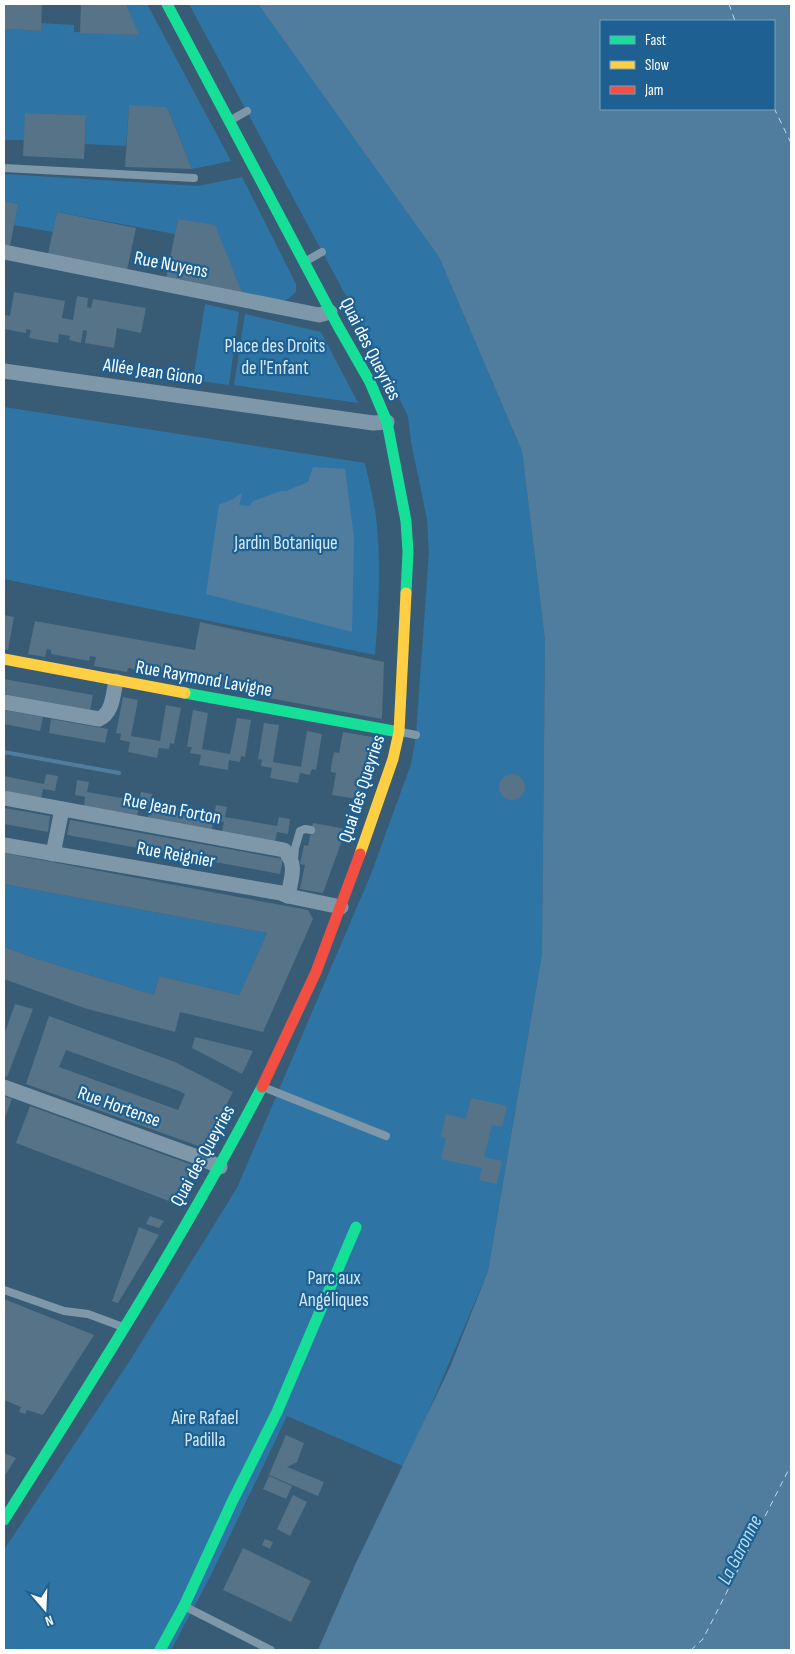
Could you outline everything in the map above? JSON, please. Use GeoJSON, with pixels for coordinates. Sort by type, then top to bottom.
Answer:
{"type":"FeatureCollection","features":[{"type":"Feature","properties":{"kind":"main road","name":"Quai des Queyries"},"geometry":{"type":"LineString","coordinates":[[4,1520],[125,1328],[220,1167],[262,1087],[316,972],[393,759],[399,732],[408,552],[406,521],[390,421],[330,312],[167,4]]}},
{"type":"Feature","properties":{"kind":"main road","name":"Rue Raymond Lavigne"},"geometry":{"type":"LineString","coordinates":[[4,658],[116,681],[399,732]]}},
{"type":"Feature","properties":{"kind":"main road"},"geometry":{"type":"LineString","coordinates":[[160,1650],[184,1606],[232,1502],[277,1412],[356,1226]]}},
{"type":"Feature","properties":{"kind":"street","name":"Rue Nuyens"},"geometry":{"type":"LineString","coordinates":[[4,252],[319,315],[330,312]]}},
{"type":"Feature","properties":{"kind":"street","name":"Allée Jean Giono"},"geometry":{"type":"LineString","coordinates":[[4,370],[363,422],[380,424],[390,421]]}},
{"type":"Feature","properties":{"kind":"street"},"geometry":{"type":"LineString","coordinates":[[4,702],[99,719],[109,711],[116,681]]}},
{"type":"Feature","properties":{"kind":"street","name":"Rue Jean Forton"},"geometry":{"type":"LineString","coordinates":[[4,798],[284,850],[290,856],[293,864]]}},
{"type":"Feature","properties":{"kind":"street"},"geometry":{"type":"LineString","coordinates":[[53,854],[62,809]]}},
{"type":"Feature","properties":{"kind":"street","name":"Rue Reignier"},"geometry":{"type":"LineString","coordinates":[[4,845],[281,893],[341,907]]}},
{"type":"Feature","properties":{"kind":"street"},"geometry":{"type":"LineString","coordinates":[[288,896],[293,864]]}},
{"type":"Feature","properties":{"kind":"street","name":"Rue Hortense"},"geometry":{"type":"LineString","coordinates":[[4,1087],[203,1159],[220,1167]]}},
{"type":"Feature","properties":{"kind":"lane"},"geometry":{"type":"LineString","coordinates":[[230,120],[247,111]]}},
{"type":"Feature","properties":{"kind":"lane"},"geometry":{"type":"LineString","coordinates":[[4,168],[194,178]]}},
{"type":"Feature","properties":{"kind":"lane"},"geometry":{"type":"LineString","coordinates":[[304,262],[322,252]]}},
{"type":"Feature","properties":{"kind":"lane"},"geometry":{"type":"LineString","coordinates":[[399,732],[416,735]]}},
{"type":"Feature","properties":{"kind":"lane"},"geometry":{"type":"LineString","coordinates":[[293,864],[300,831],[305,829],[311,830]]}},
{"type":"Feature","properties":{"kind":"lane"},"geometry":{"type":"LineString","coordinates":[[262,1087],[386,1136]]}},
{"type":"Feature","properties":{"kind":"lane"},"geometry":{"type":"LineString","coordinates":[[4,1290],[64,1311],[88,1314],[125,1328]]}},
{"type":"Feature","properties":{"kind":"lane"},"geometry":{"type":"LineString","coordinates":[[184,1606],[272,1650]]}},
{"type":"Feature","properties":{"kind":"green space"},"geometry":{"type":"Polygon","coordinates":[[[126,4],[147,4],[231,161],[192,169],[167,107],[129,106],[126,146],[85,144],[86,115],[26,113],[24,140],[4,140],[4,29],[41,31],[41,23],[74,25],[74,32],[138,35],[126,4]]]}},
{"type":"Feature","properties":{"kind":"green space","name":"Parc aux Angéliques"},"geometry":{"type":"Polygon","coordinates":[[[189,4],[258,4],[439,257],[522,451],[545,640],[542,954],[488,1271],[405,1467],[287,1416],[211,1575],[171,1650],[4,1650],[4,1550],[129,1362],[237,1188],[371,874],[411,764],[416,735],[429,553],[427,519],[411,442],[408,416],[360,322],[189,4]]]}},
{"type":"Feature","properties":{"kind":"green space"},"geometry":{"type":"Polygon","coordinates":[[[4,174],[198,186],[242,177],[296,284],[296,292],[288,299],[282,301],[242,293],[178,219],[175,234],[57,212],[53,232],[14,225],[18,204],[4,201],[4,174]]]}},
{"type":"Feature","properties":{"kind":"green space"},"geometry":{"type":"Polygon","coordinates":[[[205,304],[239,312],[229,385],[193,380],[205,304]]]}},
{"type":"Feature","properties":{"kind":"green space","name":"Place des Droits de l'Enfant"},"geometry":{"type":"Polygon","coordinates":[[[245,314],[321,332],[358,403],[234,385],[245,314]]]}},
{"type":"Feature","properties":{"kind":"green space","name":"Jardin Botanique"},"geometry":{"type":"Polygon","coordinates":[[[4,407],[365,463],[376,516],[379,551],[375,655],[4,579],[4,407]]]}},
{"type":"Feature","properties":{"kind":"green space"},"geometry":{"type":"Polygon","coordinates":[[[4,884],[267,933],[239,995],[159,976],[154,995],[4,947],[4,884]]]}},
{"type":"Feature","properties":{"kind":"water","name":"La Garonne"},"geometry":{"type":"Polygon","coordinates":[[[258,4],[791,4],[791,1650],[318,1650],[355,1565],[450,1367],[488,1271],[542,954],[545,640],[522,451],[439,257],[258,4]]]}},
{"type":"Feature","properties":{"kind":"water"},"geometry":{"type":"Polygon","coordinates":[[[313,467],[345,469],[354,538],[352,632],[206,594],[219,505],[242,493],[239,505],[249,506],[253,501],[308,482],[313,467]]]}},
{"type":"Feature","properties":{"kind":"building"},"geometry":{"type":"Polygon","coordinates":[[[4,4],[42,4],[41,31],[4,29],[4,4]]]}},
{"type":"Feature","properties":{"kind":"building"},"geometry":{"type":"Polygon","coordinates":[[[81,4],[126,4],[139,35],[80,33],[81,4]]]}},
{"type":"Feature","properties":{"kind":"building"},"geometry":{"type":"Polygon","coordinates":[[[129,105],[167,107],[192,169],[125,167],[129,105]]]}},
{"type":"Feature","properties":{"kind":"building"},"geometry":{"type":"Polygon","coordinates":[[[25,113],[86,115],[84,159],[23,156],[25,113]]]}},
{"type":"Feature","properties":{"kind":"building"},"geometry":{"type":"Polygon","coordinates":[[[4,201],[18,204],[10,246],[4,245],[4,201]]]}},
{"type":"Feature","properties":{"kind":"building"},"geometry":{"type":"Polygon","coordinates":[[[57,212],[136,228],[127,270],[48,254],[57,212]]]}},
{"type":"Feature","properties":{"kind":"building"},"geometry":{"type":"Polygon","coordinates":[[[178,219],[215,225],[242,293],[166,278],[178,219]]]}},
{"type":"Feature","properties":{"kind":"building"},"geometry":{"type":"Polygon","coordinates":[[[14,292],[65,301],[62,318],[73,320],[77,296],[88,298],[87,307],[91,308],[93,299],[146,308],[141,333],[117,328],[114,348],[85,343],[87,331],[83,330],[81,343],[69,340],[70,336],[59,334],[58,343],[29,338],[31,330],[26,329],[26,333],[4,329],[4,315],[10,316],[14,292]]]}},
{"type":"Feature","properties":{"kind":"building"},"geometry":{"type":"Polygon","coordinates":[[[4,615],[14,617],[8,650],[4,649],[4,615]]]}},
{"type":"Feature","properties":{"kind":"building"},"geometry":{"type":"Polygon","coordinates":[[[35,621],[195,650],[200,622],[384,662],[382,719],[171,680],[173,671],[168,670],[167,676],[163,675],[164,670],[160,669],[159,674],[128,668],[127,672],[94,666],[96,657],[90,656],[89,661],[51,654],[51,650],[47,649],[45,657],[28,654],[35,621]]]}},
{"type":"Feature","properties":{"kind":"building"},"geometry":{"type":"Polygon","coordinates":[[[4,679],[93,695],[90,710],[4,694],[4,679]]]}},
{"type":"Feature","properties":{"kind":"building"},"geometry":{"type":"Polygon","coordinates":[[[123,697],[138,700],[131,736],[160,741],[166,705],[181,708],[174,744],[170,743],[169,749],[159,748],[157,758],[128,752],[130,742],[120,740],[121,734],[116,733],[123,697]]]}},
{"type":"Feature","properties":{"kind":"building"},"geometry":{"type":"Polygon","coordinates":[[[4,710],[43,717],[40,731],[4,724],[4,710]]]}},
{"type":"Feature","properties":{"kind":"building"},"geometry":{"type":"Polygon","coordinates":[[[193,710],[208,713],[202,749],[230,754],[237,718],[251,720],[245,757],[241,756],[240,762],[229,760],[228,770],[199,765],[201,755],[190,753],[192,747],[187,747],[193,710]]]}},
{"type":"Feature","properties":{"kind":"building"},"geometry":{"type":"Polygon","coordinates":[[[51,719],[108,729],[105,743],[49,733],[51,719]]]}},
{"type":"Feature","properties":{"kind":"building"},"geometry":{"type":"Polygon","coordinates":[[[264,723],[279,725],[273,762],[301,767],[307,731],[322,734],[316,770],[312,769],[310,775],[300,773],[298,783],[270,778],[272,768],[261,766],[262,760],[258,759],[264,723]]]}},
{"type":"Feature","properties":{"kind":"building"},"geometry":{"type":"Polygon","coordinates":[[[343,732],[378,738],[357,799],[332,795],[336,773],[331,772],[331,767],[334,752],[339,753],[343,732]]]}},
{"type":"Feature","properties":{"kind":"building"},"geometry":{"type":"Polygon","coordinates":[[[46,774],[58,776],[55,791],[43,789],[41,799],[4,792],[4,776],[44,784],[46,774]]]}},
{"type":"Feature","properties":{"kind":"building"},"geometry":{"type":"Polygon","coordinates":[[[512,774],[521,778],[525,787],[521,796],[512,800],[503,796],[499,787],[503,778],[512,774]]]}},
{"type":"Feature","properties":{"kind":"building"},"geometry":{"type":"Polygon","coordinates":[[[77,780],[89,782],[87,792],[139,801],[141,792],[152,794],[151,803],[214,815],[216,805],[227,807],[225,817],[277,826],[279,817],[290,819],[288,834],[277,832],[275,842],[222,832],[224,822],[213,820],[212,830],[148,819],[149,809],[139,807],[137,816],[84,807],[85,797],[75,795],[77,780]]]}},
{"type":"Feature","properties":{"kind":"building"},"geometry":{"type":"Polygon","coordinates":[[[4,808],[50,816],[48,832],[4,824],[4,808]]]}},
{"type":"Feature","properties":{"kind":"building"},"geometry":{"type":"Polygon","coordinates":[[[70,820],[283,859],[280,874],[67,835],[70,820]]]}},
{"type":"Feature","properties":{"kind":"building"},"geometry":{"type":"Polygon","coordinates":[[[313,823],[346,829],[323,893],[300,889],[305,865],[300,864],[304,845],[308,846],[313,823]]]}},
{"type":"Feature","properties":{"kind":"building"},"geometry":{"type":"Polygon","coordinates":[[[4,853],[308,910],[313,919],[263,1032],[180,1012],[175,1032],[84,1008],[4,979],[4,947],[154,995],[159,976],[239,995],[267,933],[4,884],[4,853]]]}},
{"type":"Feature","properties":{"kind":"building"},"geometry":{"type":"Polygon","coordinates":[[[15,1004],[33,1009],[7,1077],[4,1076],[4,1035],[15,1004]]]}},
{"type":"Feature","properties":{"kind":"building"},"geometry":{"type":"Polygon","coordinates":[[[49,1016],[175,1062],[233,1092],[206,1145],[201,1147],[26,1084],[49,1016]],[[66,1050],[59,1067],[178,1110],[185,1094],[66,1050]]]}},
{"type":"Feature","properties":{"kind":"building"},"geometry":{"type":"Polygon","coordinates":[[[195,1037],[253,1051],[242,1074],[192,1048],[195,1037]]]}},
{"type":"Feature","properties":{"kind":"building"},"geometry":{"type":"Polygon","coordinates":[[[4,1096],[12,1099],[4,1120],[4,1096]]]}},
{"type":"Feature","properties":{"kind":"building"},"geometry":{"type":"Polygon","coordinates":[[[471,1098],[507,1106],[502,1127],[492,1125],[484,1157],[502,1161],[497,1184],[479,1180],[482,1168],[441,1159],[446,1138],[441,1137],[446,1114],[466,1119],[471,1098]]]}},
{"type":"Feature","properties":{"kind":"building"},"geometry":{"type":"Polygon","coordinates":[[[30,1106],[195,1166],[174,1203],[16,1143],[30,1106]]]}},
{"type":"Feature","properties":{"kind":"building"},"geometry":{"type":"Polygon","coordinates":[[[150,1216],[164,1221],[159,1228],[146,1224],[150,1216]]]}},
{"type":"Feature","properties":{"kind":"building"},"geometry":{"type":"Polygon","coordinates":[[[139,1227],[159,1235],[118,1303],[112,1301],[139,1227]]]}},
{"type":"Feature","properties":{"kind":"building"},"geometry":{"type":"Polygon","coordinates":[[[4,1299],[94,1335],[43,1415],[27,1410],[25,1414],[19,1412],[21,1407],[4,1400],[4,1299]]]}},
{"type":"Feature","properties":{"kind":"building"},"geometry":{"type":"Polygon","coordinates":[[[286,1435],[304,1443],[297,1462],[287,1467],[324,1482],[318,1496],[269,1475],[286,1435]]]}},
{"type":"Feature","properties":{"kind":"building"},"geometry":{"type":"Polygon","coordinates":[[[4,1453],[16,1458],[4,1477],[4,1453]]]}},
{"type":"Feature","properties":{"kind":"building"},"geometry":{"type":"Polygon","coordinates":[[[269,1476],[292,1486],[286,1499],[263,1489],[269,1476]]]}},
{"type":"Feature","properties":{"kind":"building"},"geometry":{"type":"Polygon","coordinates":[[[293,1495],[307,1502],[290,1536],[277,1529],[293,1495]]]}},
{"type":"Feature","properties":{"kind":"building"},"geometry":{"type":"Polygon","coordinates":[[[265,1539],[273,1542],[270,1549],[262,1545],[265,1539]]]}},
{"type":"Feature","properties":{"kind":"building"},"geometry":{"type":"Polygon","coordinates":[[[243,1548],[311,1581],[291,1622],[223,1590],[243,1548]]]}},
{"type":"Feature","properties":{"kind":"waterway"},"geometry":{"type":"LineString","coordinates":[[4,752],[119,773]]}},
{"type":"Feature","properties":{"kind":"ferry route"},"geometry":{"type":"LineString","coordinates":[[729,4],[735,20]]}},
{"type":"Feature","properties":{"kind":"ferry route"},"geometry":{"type":"LineString","coordinates":[[775,110],[791,143]]}},
{"type":"Feature","properties":{"kind":"ferry route"},"geometry":{"type":"LineString","coordinates":[[691,1650],[703,1639],[791,1465]]}},
{"type":"Feature","properties":{"kind":"traffic: fast"},"geometry":{"type":"LineString","coordinates":[[167,4],[338,326],[370,382],[387,422],[406,521],[408,552],[406,593]]}},
{"type":"Feature","properties":{"kind":"traffic: fast"},"geometry":{"type":"LineString","coordinates":[[185,693],[399,732]]}},
{"type":"Feature","properties":{"kind":"traffic: fast"},"geometry":{"type":"LineString","coordinates":[[4,1520],[105,1360],[170,1252],[262,1087]]}},
{"type":"Feature","properties":{"kind":"traffic: fast"},"geometry":{"type":"LineString","coordinates":[[160,1650],[184,1606],[232,1502],[277,1412],[356,1227]]}},
{"type":"Feature","properties":{"kind":"traffic: slow"},"geometry":{"type":"LineString","coordinates":[[360,854],[393,759],[399,732],[406,593]]}},
{"type":"Feature","properties":{"kind":"traffic: slow"},"geometry":{"type":"LineString","coordinates":[[4,659],[185,693]]}},
{"type":"Feature","properties":{"kind":"traffic: jam"},"geometry":{"type":"LineString","coordinates":[[262,1087],[316,972],[360,854]]}},
{"type":"Feature","properties":{"kind":"park label","name":"Aire Rafael Padilla"},"geometry":{"type":"Point","coordinates":[205,1429]}}]}
